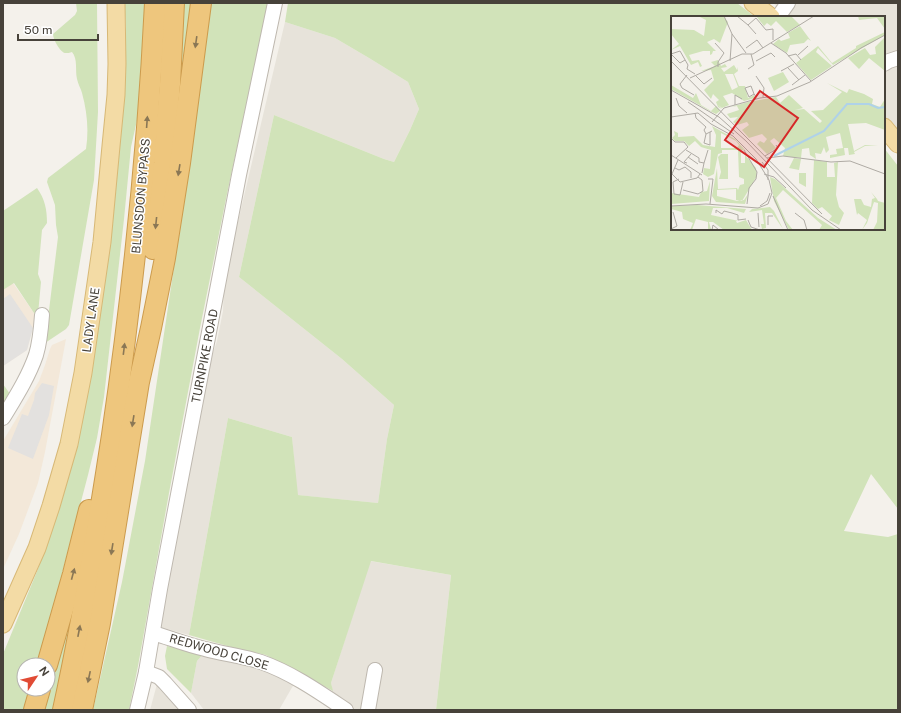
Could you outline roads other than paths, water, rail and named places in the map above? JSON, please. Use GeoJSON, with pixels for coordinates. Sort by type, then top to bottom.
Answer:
{"type":"FeatureCollection","features":[{"type":"Feature","properties":{"kind":"highway","name":"BLUNSDON BYPASS"},"geometry":{"type":"LineString","coordinates":[[119,388],[141,198],[155,3]]}},
{"type":"Feature","properties":{"kind":"highway","name":"BLUNSDON BYPASS"},"geometry":{"type":"LineString","coordinates":[[138,382],[163,164],[170,84],[174,3]]}},
{"type":"Feature","properties":{"kind":"highway"},"geometry":{"type":"LineString","coordinates":[[82,710],[102,616],[138,382],[151,328],[165,258],[180,164],[202,3]]}},
{"type":"Feature","properties":{"kind":"highway"},"geometry":{"type":"LineString","coordinates":[[49,657],[73,574],[119,388]]}},
{"type":"Feature","properties":{"kind":"highway"},"geometry":{"type":"LineString","coordinates":[[63,710],[94,548],[119,388]]}},
{"type":"Feature","properties":{"kind":"highway"},"geometry":{"type":"LineString","coordinates":[[34,710],[38,697]]}},
{"type":"Feature","properties":{"kind":"main road","name":"LADY LANE"},"geometry":{"type":"LineString","coordinates":[[3,624],[36,548],[51,506],[69,444],[83,373],[102,242],[114,117],[117,64],[116,3]]}},
{"type":"Feature","properties":{"kind":"main road"},"geometry":{"type":"LineString","coordinates":[[753,3],[770,16]]}},
{"type":"Feature","properties":{"kind":"main road"},"geometry":{"type":"LineString","coordinates":[[885,128],[898,144]]}},
{"type":"Feature","properties":{"kind":"street","name":"TURNPIKE ROAD"},"geometry":{"type":"LineString","coordinates":[[137,710],[146,672],[239,175],[275,3]]}},
{"type":"Feature","properties":{"kind":"street"},"geometry":{"type":"LineString","coordinates":[[779,16],[788,3]]}},
{"type":"Feature","properties":{"kind":"street"},"geometry":{"type":"LineString","coordinates":[[885,63],[898,58]]}},
{"type":"Feature","properties":{"kind":"street"},"geometry":{"type":"LineString","coordinates":[[3,418],[19,393],[36,354],[42,315]]}},
{"type":"Feature","properties":{"kind":"street","name":"REDWOOD CLOSE"},"geometry":{"type":"LineString","coordinates":[[153,632],[206,649],[262,662],[304,683],[346,710]]}},
{"type":"Feature","properties":{"kind":"street"},"geometry":{"type":"LineString","coordinates":[[368,710],[375,670]]}},
{"type":"Feature","properties":{"kind":"street"},"geometry":{"type":"LineString","coordinates":[[146,672],[159,677],[189,710]]}}]}
